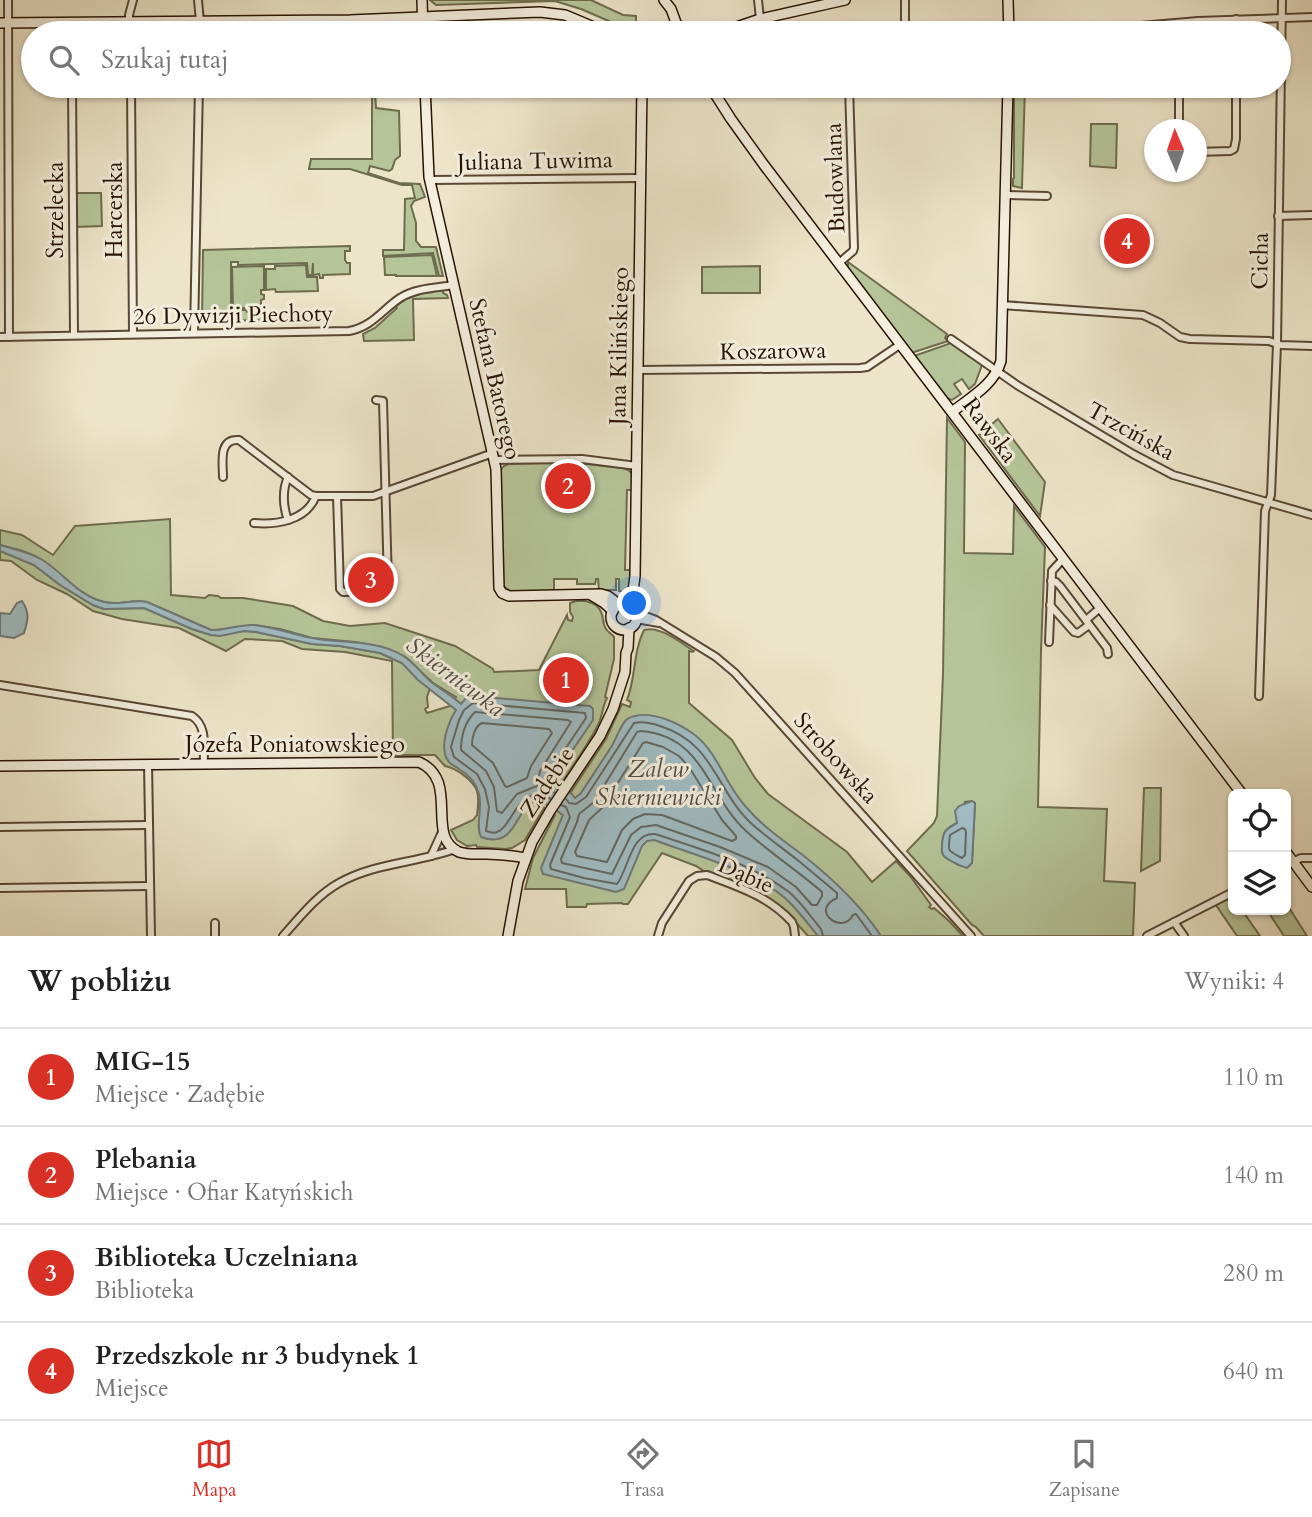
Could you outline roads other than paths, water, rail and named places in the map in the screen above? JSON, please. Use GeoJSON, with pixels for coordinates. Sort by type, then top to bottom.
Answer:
{"type":"FeatureCollection","features":[{"type":"Feature","properties":{"kind":"street"},"geometry":{"type":"LineString","coordinates":[[8,0],[4,23],[9,337]]}},
{"type":"Feature","properties":{"kind":"street"},"geometry":{"type":"LineString","coordinates":[[130,21],[133,0]]}},
{"type":"Feature","properties":{"kind":"street"},"geometry":{"type":"LineString","coordinates":[[198,0],[201,21]]}},
{"type":"Feature","properties":{"kind":"street"},"geometry":{"type":"LineString","coordinates":[[422,0],[422,21]]}},
{"type":"Feature","properties":{"kind":"street"},"geometry":{"type":"LineString","coordinates":[[758,0],[760,19]]}},
{"type":"Feature","properties":{"kind":"street"},"geometry":{"type":"LineString","coordinates":[[754,21],[845,0]]}},
{"type":"Feature","properties":{"kind":"street"},"geometry":{"type":"LineString","coordinates":[[905,0],[905,21]]}},
{"type":"Feature","properties":{"kind":"street"},"geometry":{"type":"LineString","coordinates":[[1008,0],[1009,21]]}},
{"type":"Feature","properties":{"kind":"street","name":"Cicha"},"geometry":{"type":"LineString","coordinates":[[1282,0],[1282,21]]}},
{"type":"Feature","properties":{"kind":"street"},"geometry":{"type":"LineString","coordinates":[[665,2],[671,9],[673,21]]}},
{"type":"Feature","properties":{"kind":"street"},"geometry":{"type":"LineString","coordinates":[[276,21],[552,12],[581,21]]}},
{"type":"Feature","properties":{"kind":"street"},"geometry":{"type":"LineString","coordinates":[[1208,21],[1312,17]]}},
{"type":"Feature","properties":{"kind":"street","name":"Strzelecka"},"geometry":{"type":"LineString","coordinates":[[72,98],[74,335]]}},
{"type":"Feature","properties":{"kind":"street","name":"Harcerska"},"geometry":{"type":"LineString","coordinates":[[131,98],[133,334]]}},
{"type":"Feature","properties":{"kind":"street"},"geometry":{"type":"LineString","coordinates":[[194,333],[200,98]]}},
{"type":"Feature","properties":{"kind":"street","name":"Stefana Batorego"},"geometry":{"type":"LineString","coordinates":[[426,98],[430,180],[494,457],[500,590],[509,596],[591,595],[616,608]]}},
{"type":"Feature","properties":{"kind":"street","name":"Jana Kilińskiego"},"geometry":{"type":"LineString","coordinates":[[634,612],[642,98]]}},
{"type":"Feature","properties":{"kind":"street","name":"Rawska"},"geometry":{"type":"LineString","coordinates":[[718,98],[1238,789]]}},
{"type":"Feature","properties":{"kind":"street","name":"Budowlana"},"geometry":{"type":"LineString","coordinates":[[839,262],[853,251],[854,245],[849,98]]}},
{"type":"Feature","properties":{"kind":"street"},"geometry":{"type":"LineString","coordinates":[[952,412],[991,381],[998,372],[1002,353],[1008,98]]}},
{"type":"Feature","properties":{"kind":"street"},"geometry":{"type":"LineString","coordinates":[[1179,98],[1179,119]]}},
{"type":"Feature","properties":{"kind":"street"},"geometry":{"type":"LineString","coordinates":[[1207,152],[1230,152],[1234,149],[1236,98]]}},
{"type":"Feature","properties":{"kind":"street","name":"Cicha"},"geometry":{"type":"LineString","coordinates":[[1259,696],[1265,511],[1271,495],[1277,344],[1280,98]]}},
{"type":"Feature","properties":{"kind":"street","name":"Juliana Tuwima"},"geometry":{"type":"LineString","coordinates":[[430,180],[641,178]]}},
{"type":"Feature","properties":{"kind":"street"},"geometry":{"type":"LineString","coordinates":[[1005,195],[1047,196]]}},
{"type":"Feature","properties":{"kind":"street"},"geometry":{"type":"LineString","coordinates":[[1278,216],[1312,215]]}},
{"type":"Feature","properties":{"kind":"street","name":"26 Dywizji Piechoty"},"geometry":{"type":"LineString","coordinates":[[0,337],[353,331],[368,325],[397,300],[410,293],[454,285]]}},
{"type":"Feature","properties":{"kind":"street"},"geometry":{"type":"LineString","coordinates":[[1002,305],[1143,315],[1165,326],[1180,338],[1269,341],[1312,346]]}},
{"type":"Feature","properties":{"kind":"street","name":"Trzcińska"},"geometry":{"type":"LineString","coordinates":[[951,339],[1017,385],[1173,475],[1312,515]]}},
{"type":"Feature","properties":{"kind":"street","name":"Koszarowa"},"geometry":{"type":"LineString","coordinates":[[638,370],[860,368],[867,367],[901,344]]}},
{"type":"Feature","properties":{"kind":"street"},"geometry":{"type":"LineString","coordinates":[[337,496],[340,589],[342,592],[385,590],[388,583],[383,401],[376,400]]}},
{"type":"Feature","properties":{"kind":"street"},"geometry":{"type":"LineString","coordinates":[[223,477],[223,450],[235,439],[316,496],[371,496],[494,457],[582,459],[637,466]]}},
{"type":"Feature","properties":{"kind":"street"},"geometry":{"type":"LineString","coordinates":[[288,477],[284,489],[288,520]]}},
{"type":"Feature","properties":{"kind":"street"},"geometry":{"type":"LineString","coordinates":[[254,523],[288,520],[311,505],[316,496]]}},
{"type":"Feature","properties":{"kind":"street"},"geometry":{"type":"LineString","coordinates":[[1049,642],[1053,569],[1063,559]]}},
{"type":"Feature","properties":{"kind":"street"},"geometry":{"type":"LineString","coordinates":[[1051,581],[1060,586],[1108,649],[1108,654]]}},
{"type":"Feature","properties":{"kind":"street"},"geometry":{"type":"LineString","coordinates":[[1050,604],[1074,632],[1078,633],[1100,608]]}},
{"type":"Feature","properties":{"kind":"street"},"geometry":{"type":"LineString","coordinates":[[616,608],[634,612],[634,624],[625,629],[613,624],[611,616],[616,608]]}},
{"type":"Feature","properties":{"kind":"street","name":"Strobowska"},"geometry":{"type":"LineString","coordinates":[[634,612],[653,618],[716,657],[736,674],[971,936]]}},
{"type":"Feature","properties":{"kind":"street","name":"Zadębie"},"geometry":{"type":"LineString","coordinates":[[508,936],[514,894],[532,842],[600,736],[613,709],[625,672],[625,629]]}},
{"type":"Feature","properties":{"kind":"street"},"geometry":{"type":"LineString","coordinates":[[0,685],[192,716],[202,726],[204,764]]}},
{"type":"Feature","properties":{"kind":"street","name":"Józefa Poniatowskiego"},"geometry":{"type":"LineString","coordinates":[[0,766],[419,762],[431,769],[438,781],[443,830],[448,843],[455,849]]}},
{"type":"Feature","properties":{"kind":"street"},"geometry":{"type":"LineString","coordinates":[[148,764],[151,936]]}},
{"type":"Feature","properties":{"kind":"street"},"geometry":{"type":"LineString","coordinates":[[0,827],[149,825]]}},
{"type":"Feature","properties":{"kind":"street"},"geometry":{"type":"LineString","coordinates":[[431,856],[443,830]]}},
{"type":"Feature","properties":{"kind":"street"},"geometry":{"type":"LineString","coordinates":[[283,936],[318,898],[338,884],[379,868],[455,849],[464,853],[525,858]]}},
{"type":"Feature","properties":{"kind":"street"},"geometry":{"type":"LineString","coordinates":[[1291,862],[1301,858],[1312,858]]}},
{"type":"Feature","properties":{"kind":"street"},"geometry":{"type":"LineString","coordinates":[[1291,865],[1312,887]]}},
{"type":"Feature","properties":{"kind":"street","name":"Dąbie"},"geometry":{"type":"LineString","coordinates":[[659,936],[664,919],[690,881],[697,876],[707,875],[765,898],[792,922],[795,936]]}},
{"type":"Feature","properties":{"kind":"street"},"geometry":{"type":"LineString","coordinates":[[0,888],[150,886]]}},
{"type":"Feature","properties":{"kind":"street"},"geometry":{"type":"LineString","coordinates":[[1150,936],[1228,895]]}},
{"type":"Feature","properties":{"kind":"street"},"geometry":{"type":"LineString","coordinates":[[215,922],[215,936]]}},
{"type":"Feature","properties":{"kind":"street"},"geometry":{"type":"LineString","coordinates":[[1174,922],[1184,936]]}},
{"type":"Feature","properties":{"kind":"water","name":"Zalew Skierniewicki"},"geometry":{"type":"Polygon","coordinates":[[[0,545],[41,559],[86,595],[104,602],[147,602],[211,630],[254,625],[323,640],[381,646],[406,658],[430,681],[461,704],[467,697],[472,696],[590,706],[593,709],[593,720],[553,779],[555,785],[575,798],[581,793],[627,719],[650,715],[674,723],[695,735],[710,751],[733,790],[753,815],[836,883],[881,936],[818,936],[786,899],[758,880],[654,840],[647,841],[642,846],[624,889],[616,892],[543,874],[541,868],[563,815],[546,804],[534,802],[504,837],[481,837],[478,790],[468,776],[449,762],[444,750],[447,729],[456,710],[418,680],[402,663],[380,653],[312,644],[256,632],[211,635],[144,608],[104,609],[60,585],[34,565],[0,551],[0,545]]]}},
{"type":"Feature","properties":{"kind":"water"},"geometry":{"type":"Polygon","coordinates":[[[22,601],[28,617],[24,633],[14,638],[0,636],[0,613],[10,614],[17,603],[22,601]]]}},
{"type":"Feature","properties":{"kind":"water"},"geometry":{"type":"Polygon","coordinates":[[[972,801],[975,803],[972,863],[967,868],[944,857],[942,844],[946,831],[957,823],[955,811],[959,806],[972,801]]]}},
{"type":"Feature","properties":{"kind":"place","name":"Przedszkole nr 3 budynek 1"},"geometry":{"type":"Point","coordinates":[1127,241]}},
{"type":"Feature","properties":{"kind":"place","name":"Plebania"},"geometry":{"type":"Point","coordinates":[568,486]}},
{"type":"Feature","properties":{"kind":"place","name":"Biblioteka Uczelniana"},"geometry":{"type":"Point","coordinates":[371,580]}},
{"type":"Feature","properties":{"kind":"place","name":"MIG-15"},"geometry":{"type":"Point","coordinates":[566,680]}},
{"type":"Feature","properties":{"kind":"water label","name":"Skierniewka"},"geometry":{"type":"Point","coordinates":[455,677]}}]}
